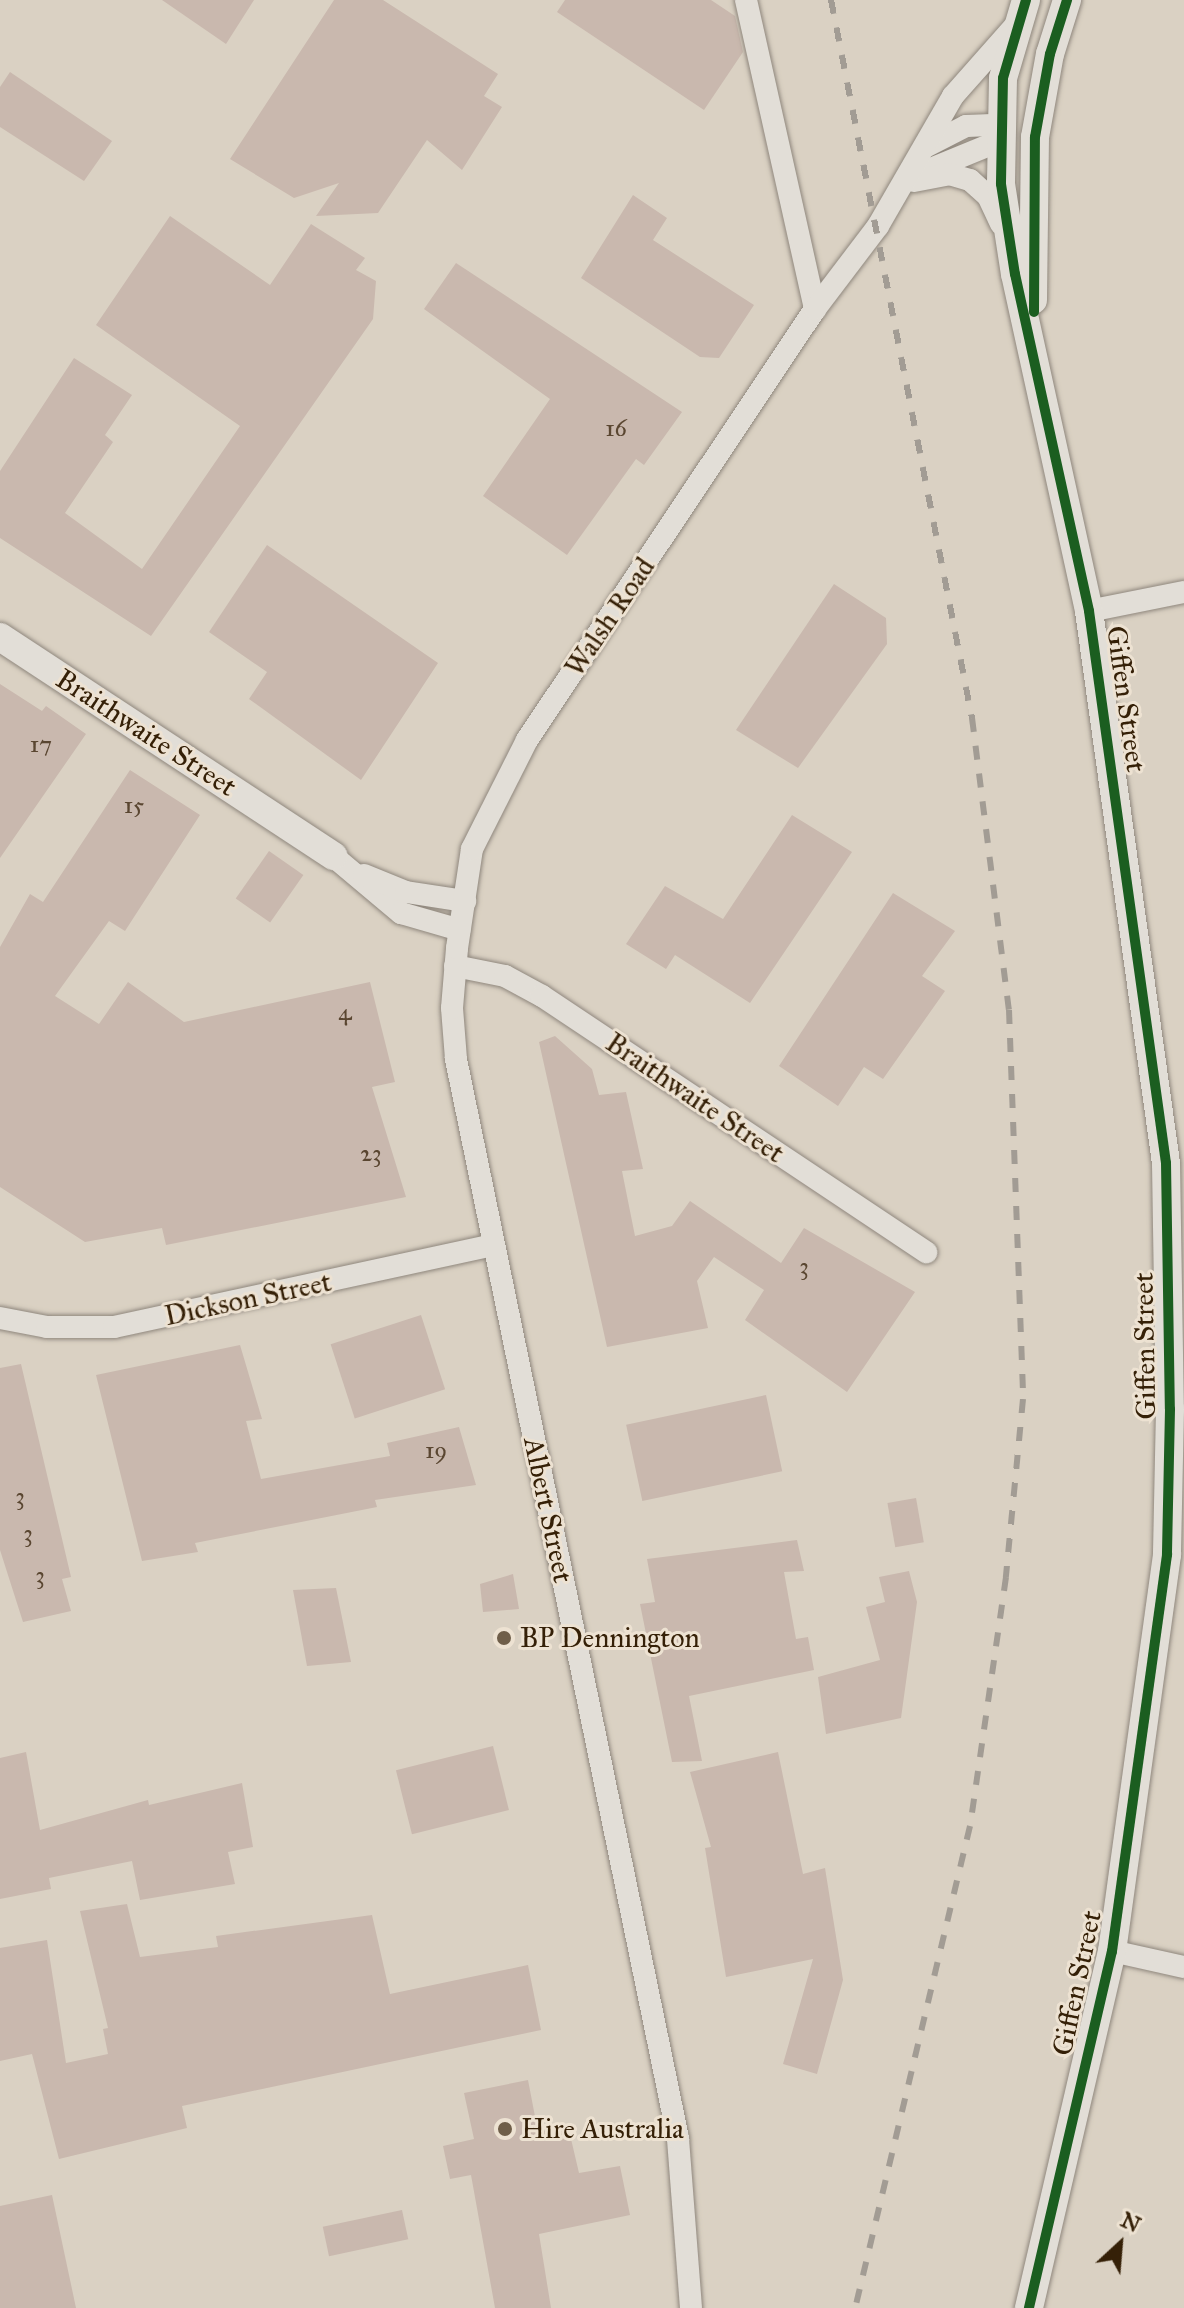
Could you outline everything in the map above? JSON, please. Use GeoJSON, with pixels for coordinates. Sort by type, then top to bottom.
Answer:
{"type":"FeatureCollection","features":[{"type":"Feature","properties":{"kind":"street"},"geometry":{"type":"LineString","coordinates":[[746,0],[815,309]]}},
{"type":"Feature","properties":{"kind":"street"},"geometry":{"type":"LineString","coordinates":[[924,148],[966,126],[999,133],[1037,129],[1050,54],[1067,0]]}},
{"type":"Feature","properties":{"kind":"street","name":"Walsh Road"},"geometry":{"type":"LineString","coordinates":[[906,188],[938,164],[999,133],[1003,78],[1022,10]]}},
{"type":"Feature","properties":{"kind":"street","name":"Walsh Road"},"geometry":{"type":"LineString","coordinates":[[457,948],[472,849],[489,807],[527,740],[815,309],[906,188],[953,96],[1022,10]]}},
{"type":"Feature","properties":{"kind":"street","name":"Giffen Street"},"geometry":{"type":"LineString","coordinates":[[1037,129],[1033,301],[1041,380]]}},
{"type":"Feature","properties":{"kind":"street","name":"Giffen Street"},"geometry":{"type":"LineString","coordinates":[[999,133],[1008,240],[1089,611],[1166,1163],[1177,1413],[1167,1555],[1112,1951],[1029,2308]]}},
{"type":"Feature","properties":{"kind":"street"},"geometry":{"type":"LineString","coordinates":[[906,188],[949,174],[977,184],[988,196],[1008,240]]}},
{"type":"Feature","properties":{"kind":"street"},"geometry":{"type":"LineString","coordinates":[[1089,611],[1184,592]]}},
{"type":"Feature","properties":{"kind":"street","name":"Braithwaite Street"},"geometry":{"type":"LineString","coordinates":[[0,637],[333,856],[401,913],[532,990],[926,1252]]}},
{"type":"Feature","properties":{"kind":"street","name":"Braithwaite Street"},"geometry":{"type":"LineString","coordinates":[[333,856],[406,892],[465,901]]}},
{"type":"Feature","properties":{"kind":"street","name":"Albert Street"},"geometry":{"type":"LineString","coordinates":[[457,948],[456,1059],[678,2138],[691,2308]]}},
{"type":"Feature","properties":{"kind":"street","name":"Dickson Street"},"geometry":{"type":"LineString","coordinates":[[0,1318],[47,1327],[114,1327],[493,1245]]}},
{"type":"Feature","properties":{"kind":"street"},"geometry":{"type":"LineString","coordinates":[[1112,1951],[1184,1967]]}},
{"type":"Feature","properties":{"kind":"building"},"geometry":{"type":"Polygon","coordinates":[[[162,0],[254,0],[226,44],[162,0]]]}},
{"type":"Feature","properties":{"kind":"building"},"geometry":{"type":"Polygon","coordinates":[[[334,0],[383,0],[498,74],[484,96],[502,107],[462,170],[427,140],[378,213],[316,216],[339,183],[294,198],[230,159],[334,0]]]}},
{"type":"Feature","properties":{"kind":"building"},"geometry":{"type":"Polygon","coordinates":[[[565,0],[711,0],[735,16],[743,52],[704,110],[557,12],[565,0]]]}},
{"type":"Feature","properties":{"kind":"building"},"geometry":{"type":"Polygon","coordinates":[[[10,72],[112,141],[84,181],[0,127],[0,87],[10,72]]]}},
{"type":"Feature","properties":{"kind":"building"},"geometry":{"type":"Polygon","coordinates":[[[633,195],[667,218],[653,240],[754,305],[719,358],[700,357],[581,278],[633,195]]]}},
{"type":"Feature","properties":{"kind":"building"},"geometry":{"type":"Polygon","coordinates":[[[170,216],[270,285],[311,224],[365,258],[356,270],[376,281],[373,319],[151,636],[0,538],[0,471],[74,358],[132,395],[105,435],[113,442],[65,513],[142,569],[240,426],[96,325],[170,216]]]}},
{"type":"Feature","properties":{"kind":"building"},"geometry":{"type":"Polygon","coordinates":[[[456,263],[682,412],[644,465],[636,459],[567,555],[483,496],[550,399],[424,309],[456,263]]]}},
{"type":"Feature","properties":{"kind":"building"},"geometry":{"type":"Polygon","coordinates":[[[267,545],[438,663],[361,780],[249,699],[267,672],[209,632],[267,545]]]}},
{"type":"Feature","properties":{"kind":"building"},"geometry":{"type":"Polygon","coordinates":[[[834,584],[886,618],[887,644],[798,768],[736,730],[834,584]]]}},
{"type":"Feature","properties":{"kind":"building"},"geometry":{"type":"Polygon","coordinates":[[[0,684],[42,711],[46,706],[86,734],[0,858],[0,684]]]}},
{"type":"Feature","properties":{"kind":"building"},"geometry":{"type":"Polygon","coordinates":[[[130,770],[200,815],[125,931],[109,921],[55,996],[99,1024],[128,982],[184,1022],[370,982],[395,1082],[372,1087],[406,1197],[166,1245],[162,1228],[85,1242],[0,1187],[0,947],[30,894],[43,902],[130,770]]]}},
{"type":"Feature","properties":{"kind":"building"},"geometry":{"type":"Polygon","coordinates":[[[792,815],[852,852],[750,1003],[675,955],[666,969],[626,944],[665,886],[723,919],[792,815]]]}},
{"type":"Feature","properties":{"kind":"building"},"geometry":{"type":"Polygon","coordinates":[[[269,851],[303,875],[270,923],[236,899],[269,851]]]}},
{"type":"Feature","properties":{"kind":"building"},"geometry":{"type":"Polygon","coordinates":[[[893,893],[955,931],[922,976],[945,991],[883,1079],[864,1067],[838,1106],[779,1066],[893,893]]]}},
{"type":"Feature","properties":{"kind":"building"},"geometry":{"type":"Polygon","coordinates":[[[555,1036],[592,1069],[599,1095],[626,1092],[643,1169],[622,1171],[635,1236],[672,1226],[690,1201],[781,1263],[804,1228],[915,1292],[847,1392],[745,1320],[764,1290],[714,1257],[697,1281],[708,1328],[607,1347],[539,1042],[555,1036]]]}},
{"type":"Feature","properties":{"kind":"building"},"geometry":{"type":"Polygon","coordinates":[[[421,1315],[445,1389],[355,1419],[331,1344],[421,1315]]]}},
{"type":"Feature","properties":{"kind":"building"},"geometry":{"type":"Polygon","coordinates":[[[240,1345],[262,1419],[246,1421],[261,1479],[390,1456],[387,1443],[459,1427],[476,1485],[375,1500],[377,1507],[195,1543],[198,1552],[142,1561],[96,1375],[240,1345]]]}},
{"type":"Feature","properties":{"kind":"building"},"geometry":{"type":"Polygon","coordinates":[[[21,1364],[71,1577],[62,1579],[71,1611],[23,1622],[0,1550],[0,1368],[21,1364]]]}},
{"type":"Feature","properties":{"kind":"building"},"geometry":{"type":"Polygon","coordinates":[[[766,1395],[782,1471],[642,1501],[626,1425],[766,1395]]]}},
{"type":"Feature","properties":{"kind":"building"},"geometry":{"type":"Polygon","coordinates":[[[916,1498],[924,1542],[895,1547],[887,1503],[916,1498]]]}},
{"type":"Feature","properties":{"kind":"building"},"geometry":{"type":"Polygon","coordinates":[[[797,1540],[804,1571],[784,1572],[796,1639],[808,1637],[814,1670],[689,1696],[702,1761],[672,1762],[640,1604],[655,1602],[647,1559],[797,1540]]]}},
{"type":"Feature","properties":{"kind":"building"},"geometry":{"type":"Polygon","coordinates":[[[909,1571],[917,1602],[901,1718],[826,1734],[818,1677],[880,1660],[866,1607],[885,1602],[879,1577],[909,1571]]]}},
{"type":"Feature","properties":{"kind":"building"},"geometry":{"type":"Polygon","coordinates":[[[513,1574],[519,1609],[483,1612],[480,1584],[513,1574]]]}},
{"type":"Feature","properties":{"kind":"building"},"geometry":{"type":"Polygon","coordinates":[[[336,1588],[351,1662],[307,1666],[293,1590],[336,1588]]]}},
{"type":"Feature","properties":{"kind":"building"},"geometry":{"type":"Polygon","coordinates":[[[493,1746],[509,1810],[412,1834],[396,1770],[493,1746]]]}},
{"type":"Feature","properties":{"kind":"building"},"geometry":{"type":"Polygon","coordinates":[[[26,1752],[40,1830],[148,1800],[149,1805],[242,1783],[253,1847],[228,1852],[235,1884],[140,1900],[132,1861],[49,1878],[51,1889],[0,1899],[0,1758],[26,1752]]]}},
{"type":"Feature","properties":{"kind":"building"},"geometry":{"type":"Polygon","coordinates":[[[778,1752],[803,1874],[825,1868],[843,1980],[817,2074],[783,2064],[813,1959],[726,1977],[705,1848],[711,1847],[690,1772],[778,1752]]]}},
{"type":"Feature","properties":{"kind":"building"},"geometry":{"type":"Polygon","coordinates":[[[127,1904],[140,1957],[218,1947],[216,1936],[372,1915],[390,1994],[528,1965],[541,2030],[182,2106],[187,2128],[59,2159],[32,2054],[0,2061],[0,1948],[47,1940],[66,2063],[108,2054],[103,2029],[108,2028],[80,1911],[127,1904]]]}},
{"type":"Feature","properties":{"kind":"building"},"geometry":{"type":"Polygon","coordinates":[[[528,2080],[538,2132],[568,2126],[579,2173],[620,2166],[630,2215],[539,2234],[551,2308],[495,2308],[471,2175],[450,2179],[443,2146],[474,2139],[464,2093],[528,2080]]]}},
{"type":"Feature","properties":{"kind":"building"},"geometry":{"type":"Polygon","coordinates":[[[52,2195],[76,2308],[0,2308],[0,2206],[52,2195]]]}},
{"type":"Feature","properties":{"kind":"building"},"geometry":{"type":"Polygon","coordinates":[[[402,2210],[408,2239],[329,2256],[323,2227],[402,2210]]]}},
{"type":"Feature","properties":{"kind":"railway"},"geometry":{"type":"LineString","coordinates":[[831,0],[972,718],[1009,1010],[1023,1399],[1006,1577],[970,1826],[855,2308]]}},
{"type":"Feature","properties":{"kind":"cycle path"},"geometry":{"type":"LineString","coordinates":[[1026,0],[1003,78],[1001,184],[1015,274],[1089,611],[1166,1163],[1170,1409],[1167,1555],[1112,1951],[1029,2308]]}},
{"type":"Feature","properties":{"kind":"cycle path"},"geometry":{"type":"LineString","coordinates":[[1034,312],[1035,137],[1050,54],[1067,0]]}},
{"type":"Feature","properties":{"kind":"place","name":"BP Dennington"},"geometry":{"type":"Point","coordinates":[504,1638]}},
{"type":"Feature","properties":{"kind":"place","name":"Hire Australia"},"geometry":{"type":"Point","coordinates":[505,2129]}}]}
